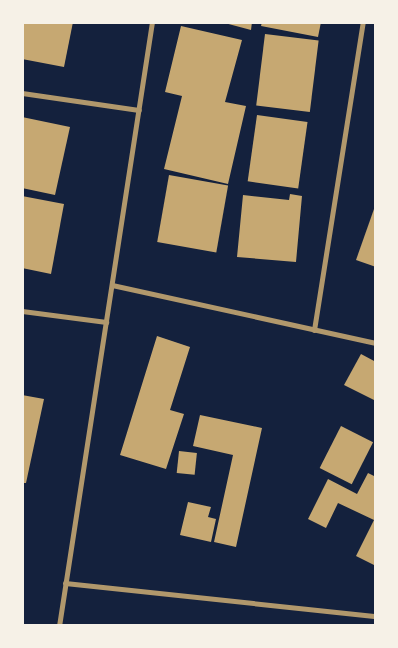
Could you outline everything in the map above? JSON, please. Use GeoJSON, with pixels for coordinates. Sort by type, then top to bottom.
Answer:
{"type":"FeatureCollection","features":[{"type":"Feature","properties":{"kind":"street"},"geometry":{"type":"LineString","coordinates":[[59,626],[152,22]]}},
{"type":"Feature","properties":{"kind":"street"},"geometry":{"type":"LineString","coordinates":[[314,330],[363,22]]}},
{"type":"Feature","properties":{"kind":"street"},"geometry":{"type":"LineString","coordinates":[[22,93],[139,110]]}},
{"type":"Feature","properties":{"kind":"street"},"geometry":{"type":"LineString","coordinates":[[112,285],[376,344]]}},
{"type":"Feature","properties":{"kind":"street"},"geometry":{"type":"LineString","coordinates":[[22,311],[106,322]]}},
{"type":"Feature","properties":{"kind":"street"},"geometry":{"type":"LineString","coordinates":[[66,583],[376,616]]}},
{"type":"Feature","properties":{"kind":"building"},"geometry":{"type":"Polygon","coordinates":[[[22,22],[73,22],[64,67],[22,59],[22,22]]]}},
{"type":"Feature","properties":{"kind":"building"},"geometry":{"type":"Polygon","coordinates":[[[221,22],[252,22],[251,30],[221,22]]]}},
{"type":"Feature","properties":{"kind":"building"},"geometry":{"type":"Polygon","coordinates":[[[262,22],[321,22],[318,37],[261,26],[262,22]]]}},
{"type":"Feature","properties":{"kind":"building"},"geometry":{"type":"Polygon","coordinates":[[[181,26],[242,40],[225,102],[246,106],[228,184],[164,169],[182,96],[165,92],[181,26]]]}},
{"type":"Feature","properties":{"kind":"building"},"geometry":{"type":"Polygon","coordinates":[[[265,34],[319,41],[310,112],[256,105],[265,34]]]}},
{"type":"Feature","properties":{"kind":"building"},"geometry":{"type":"Polygon","coordinates":[[[257,115],[308,122],[298,188],[248,181],[257,115]]]}},
{"type":"Feature","properties":{"kind":"building"},"geometry":{"type":"Polygon","coordinates":[[[22,117],[70,127],[55,195],[22,188],[22,117]]]}},
{"type":"Feature","properties":{"kind":"building"},"geometry":{"type":"Polygon","coordinates":[[[169,175],[228,185],[216,252],[157,242],[169,175]]]}},
{"type":"Feature","properties":{"kind":"building"},"geometry":{"type":"Polygon","coordinates":[[[290,194],[302,196],[296,262],[237,257],[243,195],[289,200],[290,194]]]}},
{"type":"Feature","properties":{"kind":"building"},"geometry":{"type":"Polygon","coordinates":[[[22,196],[64,204],[51,274],[22,268],[22,196]]]}},
{"type":"Feature","properties":{"kind":"building"},"geometry":{"type":"Polygon","coordinates":[[[374,209],[376,210],[376,267],[356,260],[374,209]]]}},
{"type":"Feature","properties":{"kind":"building"},"geometry":{"type":"Polygon","coordinates":[[[157,336],[190,347],[170,410],[184,414],[166,469],[120,455],[157,336]]]}},
{"type":"Feature","properties":{"kind":"building"},"geometry":{"type":"Polygon","coordinates":[[[361,354],[376,362],[376,401],[344,385],[361,354]]]}},
{"type":"Feature","properties":{"kind":"building"},"geometry":{"type":"Polygon","coordinates":[[[22,395],[44,399],[26,483],[22,483],[22,395]]]}},
{"type":"Feature","properties":{"kind":"building"},"geometry":{"type":"Polygon","coordinates":[[[200,415],[262,428],[236,547],[214,542],[233,455],[193,446],[200,415]]]}},
{"type":"Feature","properties":{"kind":"building"},"geometry":{"type":"Polygon","coordinates":[[[341,426],[373,442],[352,484],[320,468],[341,426]]]}},
{"type":"Feature","properties":{"kind":"building"},"geometry":{"type":"Polygon","coordinates":[[[179,451],[197,453],[195,475],[177,473],[179,451]]]}},
{"type":"Feature","properties":{"kind":"building"},"geometry":{"type":"Polygon","coordinates":[[[368,473],[376,477],[376,566],[356,556],[374,520],[338,503],[326,528],[308,519],[328,479],[357,494],[368,473]]]}},
{"type":"Feature","properties":{"kind":"building"},"geometry":{"type":"Polygon","coordinates":[[[188,502],[211,507],[208,517],[216,519],[211,542],[180,535],[188,502]]]}}]}
